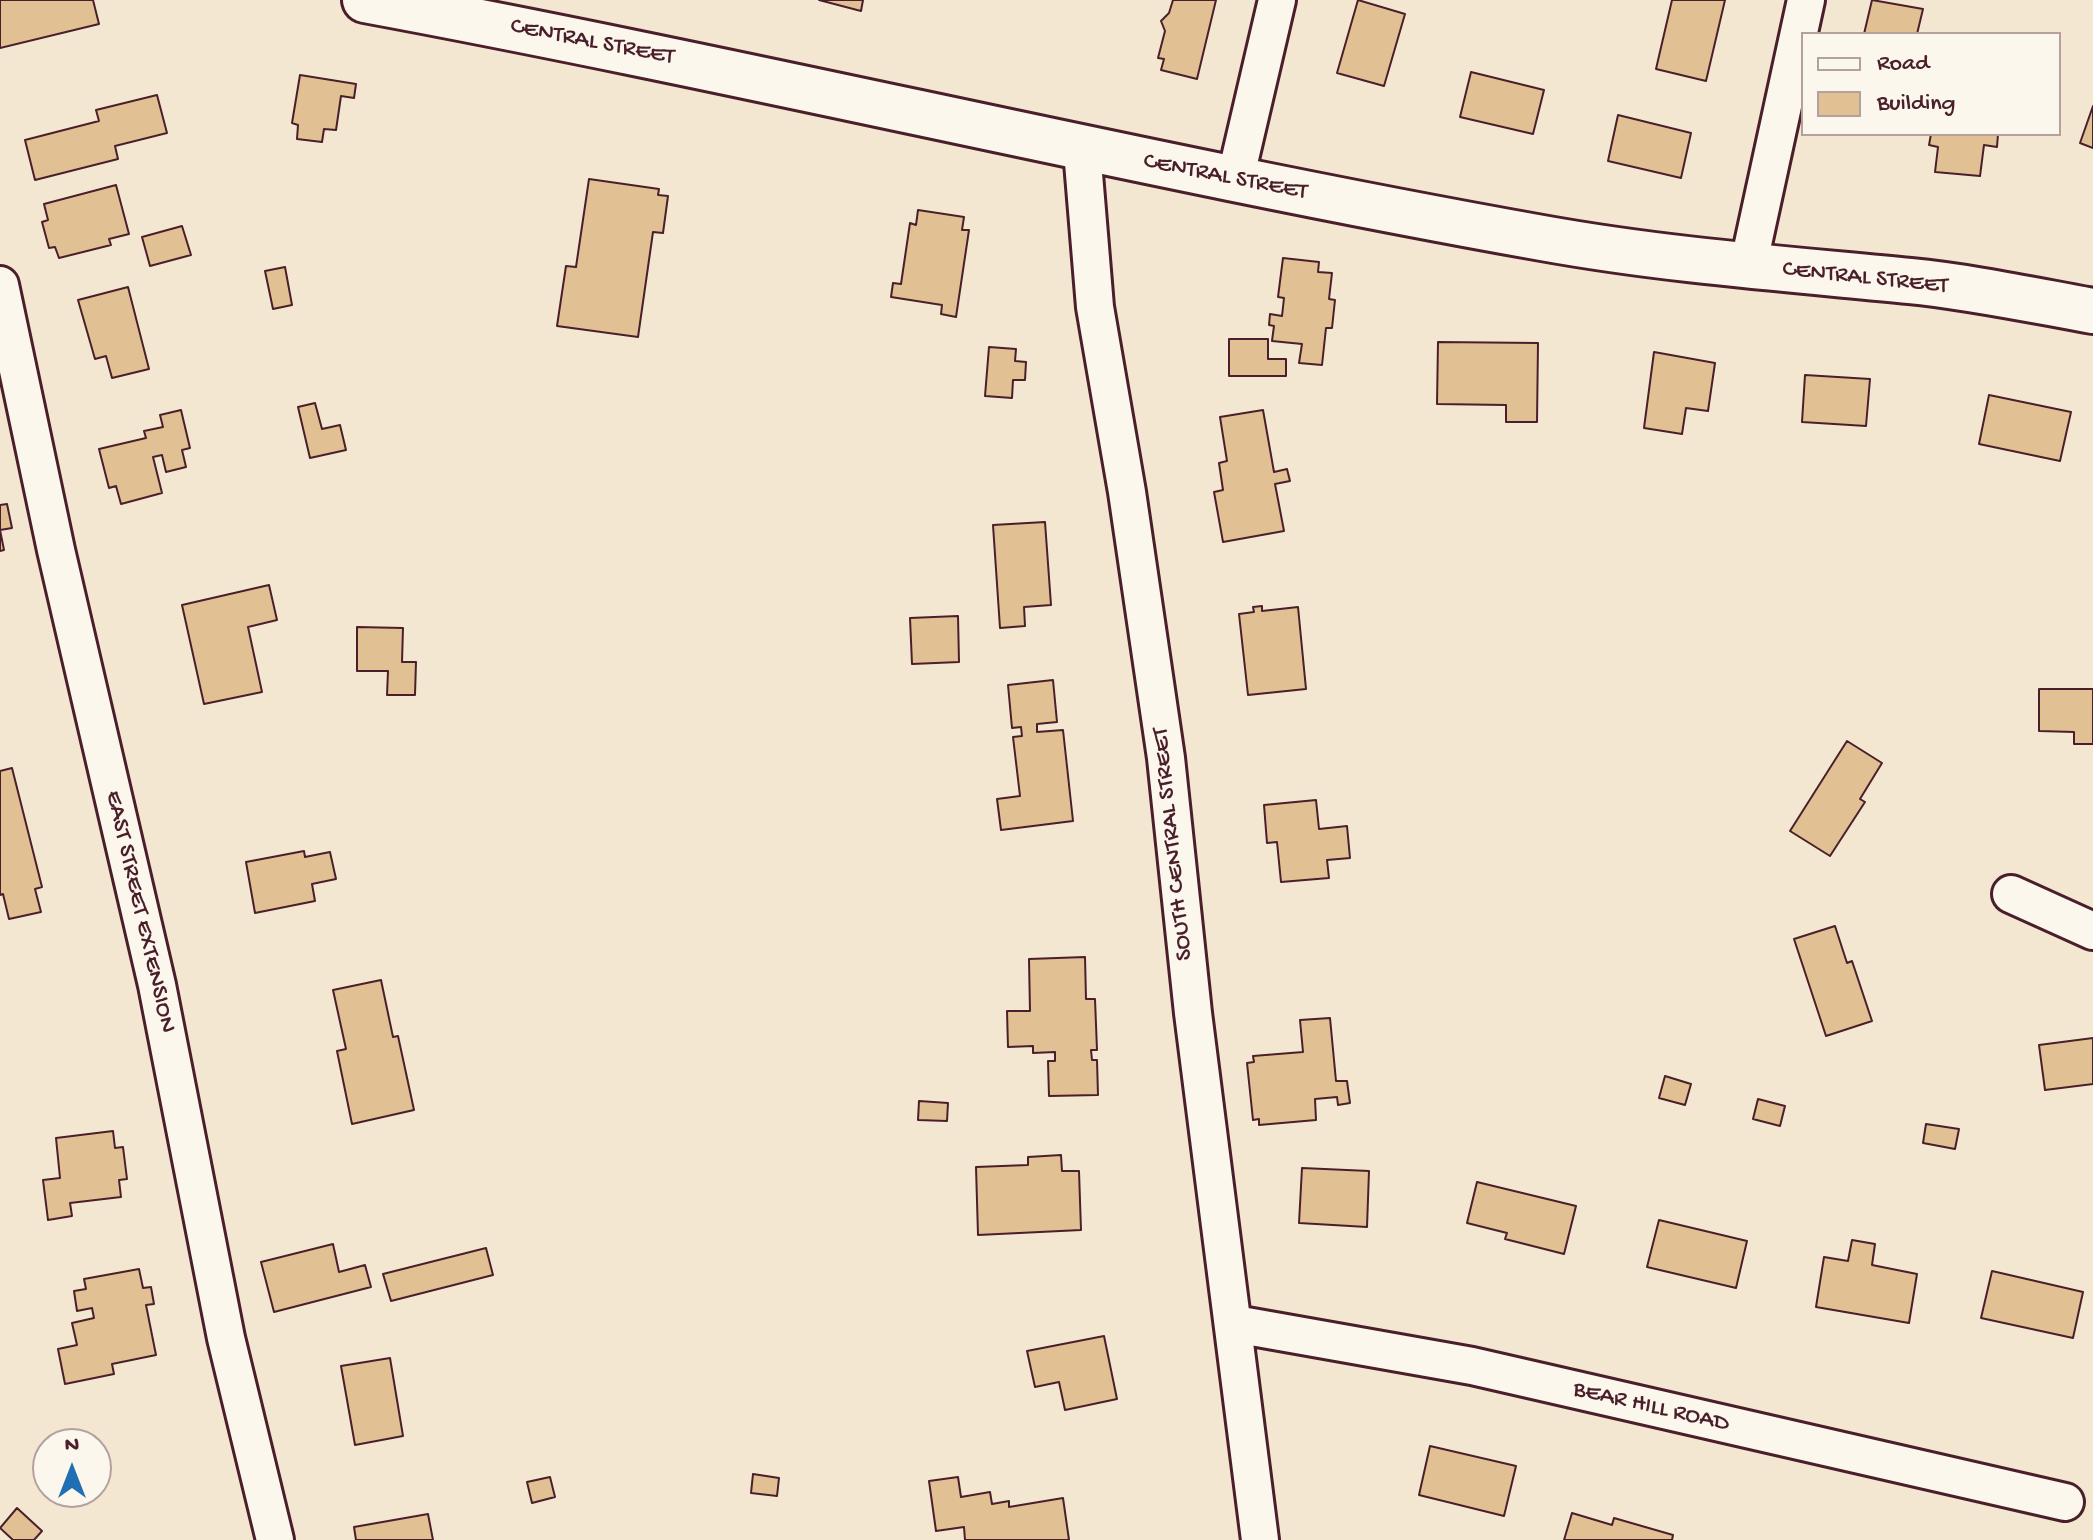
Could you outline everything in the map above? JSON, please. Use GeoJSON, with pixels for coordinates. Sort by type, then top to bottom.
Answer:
{"type":"FeatureCollection","features":[{"type":"Feature","properties":{"kind":"street","name":"CENTRAL STREET"},"geometry":{"type":"LineString","coordinates":[[365,0],[915,109],[1082,150],[1546,239],[1748,267],[1914,281],[2093,311]]}},
{"type":"Feature","properties":{"kind":"street"},"geometry":{"type":"LineString","coordinates":[[1235,180],[1277,0]]}},
{"type":"Feature","properties":{"kind":"street"},"geometry":{"type":"LineString","coordinates":[[1748,267],[1806,0]]}},
{"type":"Feature","properties":{"kind":"street","name":"SOUTH CENTRAL STREET"},"geometry":{"type":"LineString","coordinates":[[1082,150],[1095,307],[1127,492],[1166,758],[1193,1013],[1235,1324],[1252,1494],[1260,1540]]}},
{"type":"Feature","properties":{"kind":"street","name":"EAST STREET EXTENSION"},"geometry":{"type":"LineString","coordinates":[[0,285],[59,565],[157,985],[226,1338],[275,1540]]}},
{"type":"Feature","properties":{"kind":"street"},"geometry":{"type":"LineString","coordinates":[[2011,894],[2093,931]]}},
{"type":"Feature","properties":{"kind":"street","name":"BEAR HILL ROAD"},"geometry":{"type":"LineString","coordinates":[[1235,1324],[1472,1366],[2065,1502]]}},
{"type":"Feature","properties":{"kind":"building"},"geometry":{"type":"Polygon","coordinates":[[[0,0],[93,0],[99,24],[0,48],[0,0]]]}},
{"type":"Feature","properties":{"kind":"building"},"geometry":{"type":"Polygon","coordinates":[[[819,0],[863,0],[861,11],[819,0]]]}},
{"type":"Feature","properties":{"kind":"building"},"geometry":{"type":"Polygon","coordinates":[[[1173,0],[1216,0],[1197,79],[1161,70],[1164,59],[1158,58],[1165,31],[1161,21],[1169,13],[1173,0]]]}},
{"type":"Feature","properties":{"kind":"building"},"geometry":{"type":"Polygon","coordinates":[[[1358,0],[1405,14],[1384,86],[1337,73],[1358,0]]]}},
{"type":"Feature","properties":{"kind":"building"},"geometry":{"type":"Polygon","coordinates":[[[1672,0],[1725,0],[1706,81],[1656,69],[1672,0]]]}},
{"type":"Feature","properties":{"kind":"building"},"geometry":{"type":"Polygon","coordinates":[[[1872,0],[1923,9],[1917,32],[1864,32],[1872,0]]]}},
{"type":"Feature","properties":{"kind":"building"},"geometry":{"type":"Polygon","coordinates":[[[1471,72],[1544,90],[1533,134],[1460,117],[1471,72]]]}},
{"type":"Feature","properties":{"kind":"building"},"geometry":{"type":"Polygon","coordinates":[[[300,75],[356,84],[354,98],[341,96],[336,130],[324,129],[322,142],[297,139],[298,125],[292,123],[300,75]]]}},
{"type":"Feature","properties":{"kind":"building"},"geometry":{"type":"Polygon","coordinates":[[[157,95],[167,133],[115,146],[118,159],[35,180],[25,140],[99,121],[96,110],[157,95]]]}},
{"type":"Feature","properties":{"kind":"building"},"geometry":{"type":"Polygon","coordinates":[[[2093,106],[2093,148],[2080,143],[2093,106]]]}},
{"type":"Feature","properties":{"kind":"building"},"geometry":{"type":"Polygon","coordinates":[[[1618,115],[1691,133],[1681,178],[1608,161],[1618,115]]]}},
{"type":"Feature","properties":{"kind":"building"},"geometry":{"type":"Polygon","coordinates":[[[1931,136],[1998,136],[1997,147],[1984,145],[1980,176],[1935,172],[1938,147],[1929,145],[1931,136]]]}},
{"type":"Feature","properties":{"kind":"building"},"geometry":{"type":"Polygon","coordinates":[[[589,179],[659,189],[658,195],[668,196],[663,233],[653,232],[638,337],[557,326],[566,266],[576,267],[589,179]]]}},
{"type":"Feature","properties":{"kind":"building"},"geometry":{"type":"Polygon","coordinates":[[[116,185],[129,234],[109,239],[111,245],[59,258],[55,247],[49,248],[42,222],[48,220],[44,204],[116,185]]]}},
{"type":"Feature","properties":{"kind":"building"},"geometry":{"type":"Polygon","coordinates":[[[918,210],[964,217],[962,230],[969,230],[956,317],[941,314],[942,305],[891,297],[893,283],[901,284],[910,223],[916,225],[918,210]]]}},
{"type":"Feature","properties":{"kind":"building"},"geometry":{"type":"Polygon","coordinates":[[[182,226],[191,255],[150,266],[142,237],[182,226]]]}},
{"type":"Feature","properties":{"kind":"building"},"geometry":{"type":"Polygon","coordinates":[[[1283,258],[1319,262],[1318,272],[1332,273],[1329,299],[1335,300],[1332,328],[1326,328],[1322,365],[1299,363],[1302,344],[1272,341],[1274,326],[1269,325],[1270,314],[1282,316],[1284,298],[1278,297],[1283,258]]]}},
{"type":"Feature","properties":{"kind":"building"},"geometry":{"type":"Polygon","coordinates":[[[285,267],[292,305],[273,309],[265,271],[285,267]]]}},
{"type":"Feature","properties":{"kind":"building"},"geometry":{"type":"Polygon","coordinates":[[[128,287],[149,369],[112,378],[106,356],[95,359],[78,300],[128,287]]]}},
{"type":"Feature","properties":{"kind":"building"},"geometry":{"type":"Polygon","coordinates":[[[1229,339],[1268,339],[1268,359],[1286,359],[1286,376],[1229,376],[1229,339]]]}},
{"type":"Feature","properties":{"kind":"building"},"geometry":{"type":"Polygon","coordinates":[[[1438,342],[1538,343],[1537,422],[1506,422],[1506,405],[1437,404],[1438,342]]]}},
{"type":"Feature","properties":{"kind":"building"},"geometry":{"type":"Polygon","coordinates":[[[989,347],[1016,349],[1015,361],[1026,362],[1025,380],[1013,380],[1012,398],[985,396],[989,347]]]}},
{"type":"Feature","properties":{"kind":"building"},"geometry":{"type":"Polygon","coordinates":[[[1654,352],[1715,363],[1708,411],[1686,408],[1682,434],[1644,428],[1654,352]]]}},
{"type":"Feature","properties":{"kind":"building"},"geometry":{"type":"Polygon","coordinates":[[[1805,375],[1870,379],[1866,426],[1802,422],[1805,375]]]}},
{"type":"Feature","properties":{"kind":"building"},"geometry":{"type":"Polygon","coordinates":[[[1989,395],[2071,412],[2060,461],[1979,444],[1989,395]]]}},
{"type":"Feature","properties":{"kind":"building"},"geometry":{"type":"Polygon","coordinates":[[[315,403],[322,429],[340,425],[346,450],[310,458],[298,407],[315,403]]]}},
{"type":"Feature","properties":{"kind":"building"},"geometry":{"type":"Polygon","coordinates":[[[181,410],[190,448],[182,450],[186,467],[166,472],[162,455],[153,457],[162,493],[121,504],[116,486],[109,488],[99,449],[146,438],[144,431],[163,427],[160,415],[181,410]]]}},
{"type":"Feature","properties":{"kind":"building"},"geometry":{"type":"Polygon","coordinates":[[[1263,410],[1274,472],[1287,469],[1290,481],[1275,484],[1284,531],[1223,542],[1214,492],[1223,490],[1219,463],[1227,461],[1220,417],[1263,410]]]}},
{"type":"Feature","properties":{"kind":"building"},"geometry":{"type":"Polygon","coordinates":[[[7,504],[12,528],[0,530],[0,505],[7,504]]]}},
{"type":"Feature","properties":{"kind":"building"},"geometry":{"type":"Polygon","coordinates":[[[1045,522],[1051,605],[1024,607],[1025,626],[1000,628],[993,525],[1045,522]]]}},
{"type":"Feature","properties":{"kind":"building"},"geometry":{"type":"Polygon","coordinates":[[[0,530],[4,550],[0,551],[0,530]]]}},
{"type":"Feature","properties":{"kind":"building"},"geometry":{"type":"Polygon","coordinates":[[[269,585],[277,620],[248,627],[262,692],[204,704],[182,605],[269,585]]]}},
{"type":"Feature","properties":{"kind":"building"},"geometry":{"type":"Polygon","coordinates":[[[1262,606],[1262,611],[1298,607],[1306,689],[1248,695],[1239,614],[1254,612],[1253,607],[1262,606]]]}},
{"type":"Feature","properties":{"kind":"building"},"geometry":{"type":"Polygon","coordinates":[[[958,616],[959,662],[912,664],[910,618],[958,616]]]}},
{"type":"Feature","properties":{"kind":"building"},"geometry":{"type":"Polygon","coordinates":[[[357,627],[403,628],[402,662],[416,662],[415,695],[387,695],[388,671],[357,671],[357,627]]]}},
{"type":"Feature","properties":{"kind":"building"},"geometry":{"type":"Polygon","coordinates":[[[1053,680],[1057,722],[1037,724],[1037,732],[1063,730],[1073,821],[1001,830],[997,799],[1020,796],[1013,737],[1022,736],[1021,727],[1012,728],[1008,685],[1053,680]]]}},
{"type":"Feature","properties":{"kind":"building"},"geometry":{"type":"Polygon","coordinates":[[[2039,689],[2093,689],[2093,744],[2074,744],[2074,732],[2039,731],[2039,689]]]}},
{"type":"Feature","properties":{"kind":"building"},"geometry":{"type":"Polygon","coordinates":[[[1847,741],[1882,763],[1860,799],[1865,802],[1830,856],[1790,831],[1847,741]]]}},
{"type":"Feature","properties":{"kind":"building"},"geometry":{"type":"Polygon","coordinates":[[[12,768],[42,887],[35,889],[41,912],[9,919],[3,894],[0,895],[0,771],[12,768]]]}},
{"type":"Feature","properties":{"kind":"building"},"geometry":{"type":"Polygon","coordinates":[[[1316,800],[1319,829],[1347,826],[1350,858],[1327,860],[1329,878],[1281,882],[1277,842],[1267,843],[1264,805],[1316,800]]]}},
{"type":"Feature","properties":{"kind":"building"},"geometry":{"type":"Polygon","coordinates":[[[304,851],[305,857],[330,852],[336,879],[312,884],[315,901],[255,913],[246,862],[304,851]]]}},
{"type":"Feature","properties":{"kind":"building"},"geometry":{"type":"Polygon","coordinates":[[[1835,926],[1847,963],[1852,961],[1872,1021],[1826,1036],[1794,939],[1835,926]]]}},
{"type":"Feature","properties":{"kind":"building"},"geometry":{"type":"Polygon","coordinates":[[[1085,957],[1086,999],[1095,999],[1097,1050],[1091,1050],[1092,1060],[1097,1060],[1098,1095],[1049,1096],[1048,1061],[1055,1061],[1055,1052],[1033,1053],[1033,1046],[1008,1047],[1007,1011],[1030,1011],[1029,959],[1085,957]]]}},
{"type":"Feature","properties":{"kind":"building"},"geometry":{"type":"Polygon","coordinates":[[[381,980],[393,1037],[398,1036],[414,1110],[352,1124],[337,1051],[346,1049],[333,990],[381,980]]]}},
{"type":"Feature","properties":{"kind":"building"},"geometry":{"type":"Polygon","coordinates":[[[1330,1018],[1336,1081],[1347,1081],[1350,1103],[1338,1105],[1337,1097],[1315,1099],[1316,1120],[1259,1125],[1259,1119],[1253,1120],[1247,1063],[1254,1062],[1253,1056],[1303,1052],[1300,1020],[1330,1018]]]}},
{"type":"Feature","properties":{"kind":"building"},"geometry":{"type":"Polygon","coordinates":[[[2093,1038],[2093,1084],[2045,1090],[2039,1045],[2093,1038]]]}},
{"type":"Feature","properties":{"kind":"building"},"geometry":{"type":"Polygon","coordinates":[[[1665,1076],[1691,1084],[1685,1105],[1659,1098],[1665,1076]]]}},
{"type":"Feature","properties":{"kind":"building"},"geometry":{"type":"Polygon","coordinates":[[[1758,1099],[1785,1106],[1780,1126],[1753,1119],[1758,1099]]]}},
{"type":"Feature","properties":{"kind":"building"},"geometry":{"type":"Polygon","coordinates":[[[919,1101],[948,1103],[947,1121],[918,1120],[919,1101]]]}},
{"type":"Feature","properties":{"kind":"building"},"geometry":{"type":"Polygon","coordinates":[[[1926,1124],[1959,1129],[1955,1149],[1923,1143],[1926,1124]]]}},
{"type":"Feature","properties":{"kind":"building"},"geometry":{"type":"Polygon","coordinates":[[[113,1131],[115,1148],[123,1147],[127,1179],[119,1180],[121,1197],[70,1203],[72,1216],[48,1220],[43,1180],[60,1178],[56,1138],[113,1131]]]}},
{"type":"Feature","properties":{"kind":"building"},"geometry":{"type":"Polygon","coordinates":[[[1061,1155],[1062,1171],[1079,1171],[1081,1230],[978,1235],[976,1167],[1028,1165],[1028,1157],[1061,1155]]]}},
{"type":"Feature","properties":{"kind":"building"},"geometry":{"type":"Polygon","coordinates":[[[1302,1168],[1369,1171],[1367,1227],[1299,1223],[1302,1168]]]}},
{"type":"Feature","properties":{"kind":"building"},"geometry":{"type":"Polygon","coordinates":[[[1477,1182],[1576,1206],[1564,1254],[1505,1239],[1507,1233],[1467,1223],[1477,1182]]]}},
{"type":"Feature","properties":{"kind":"building"},"geometry":{"type":"Polygon","coordinates":[[[1659,1220],[1747,1241],[1736,1288],[1647,1267],[1659,1220]]]}},
{"type":"Feature","properties":{"kind":"building"},"geometry":{"type":"Polygon","coordinates":[[[1852,1240],[1875,1244],[1872,1265],[1917,1274],[1909,1323],[1816,1307],[1824,1257],[1848,1261],[1852,1240]]]}},
{"type":"Feature","properties":{"kind":"building"},"geometry":{"type":"Polygon","coordinates":[[[333,1244],[339,1272],[365,1265],[371,1287],[274,1312],[261,1262],[333,1244]]]}},
{"type":"Feature","properties":{"kind":"building"},"geometry":{"type":"Polygon","coordinates":[[[486,1248],[493,1275],[391,1301],[383,1274],[486,1248]]]}},
{"type":"Feature","properties":{"kind":"building"},"geometry":{"type":"Polygon","coordinates":[[[139,1269],[143,1288],[151,1287],[154,1304],[146,1305],[156,1355],[112,1364],[114,1374],[65,1384],[58,1349],[77,1345],[72,1323],[94,1318],[92,1308],[77,1311],[74,1291],[86,1289],[84,1279],[139,1269]]]}},
{"type":"Feature","properties":{"kind":"building"},"geometry":{"type":"Polygon","coordinates":[[[1992,1271],[2083,1292],[2073,1338],[1981,1318],[1992,1271]]]}},
{"type":"Feature","properties":{"kind":"building"},"geometry":{"type":"Polygon","coordinates":[[[1104,1336],[1117,1399],[1065,1410],[1059,1382],[1035,1387],[1027,1351],[1104,1336]]]}},
{"type":"Feature","properties":{"kind":"building"},"geometry":{"type":"Polygon","coordinates":[[[390,1358],[403,1436],[355,1445],[341,1366],[390,1358]]]}},
{"type":"Feature","properties":{"kind":"building"},"geometry":{"type":"Polygon","coordinates":[[[1430,1446],[1516,1466],[1504,1516],[1419,1495],[1430,1446]]]}},
{"type":"Feature","properties":{"kind":"building"},"geometry":{"type":"Polygon","coordinates":[[[753,1474],[779,1478],[777,1496],[751,1493],[753,1474]]]}},
{"type":"Feature","properties":{"kind":"building"},"geometry":{"type":"Polygon","coordinates":[[[550,1477],[555,1497],[532,1503],[527,1482],[550,1477]]]}},
{"type":"Feature","properties":{"kind":"building"},"geometry":{"type":"Polygon","coordinates":[[[958,1477],[961,1497],[990,1492],[992,1504],[1009,1501],[1009,1507],[1063,1498],[1069,1540],[965,1540],[964,1527],[936,1531],[929,1481],[958,1477]]]}},
{"type":"Feature","properties":{"kind":"building"},"geometry":{"type":"Polygon","coordinates":[[[17,1508],[42,1531],[34,1540],[13,1540],[0,1528],[17,1508]]]}},
{"type":"Feature","properties":{"kind":"building"},"geometry":{"type":"Polygon","coordinates":[[[1572,1513],[1612,1525],[1614,1518],[1673,1535],[1672,1540],[1564,1540],[1572,1513]]]}},
{"type":"Feature","properties":{"kind":"building"},"geometry":{"type":"Polygon","coordinates":[[[428,1514],[433,1540],[356,1540],[354,1527],[428,1514]]]}}]}
